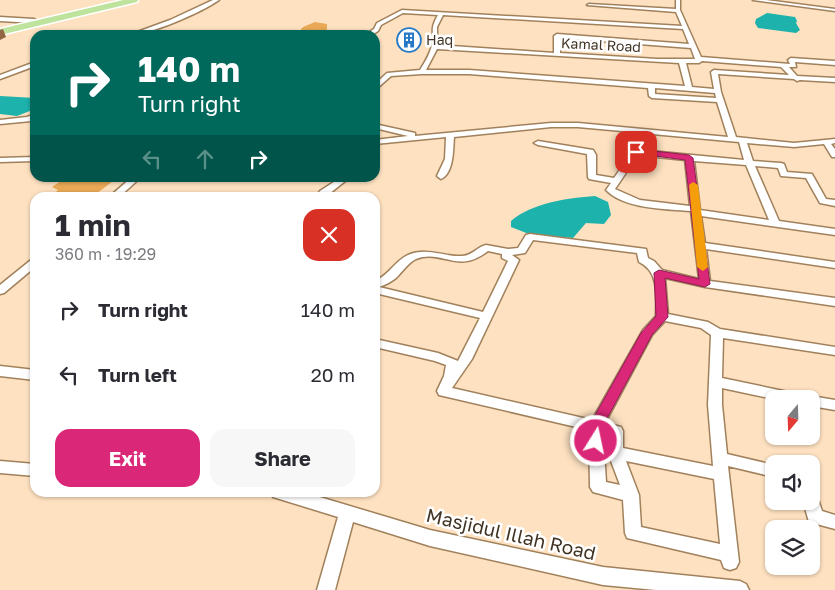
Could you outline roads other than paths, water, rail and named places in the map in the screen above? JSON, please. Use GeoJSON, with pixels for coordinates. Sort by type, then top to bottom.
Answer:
{"type":"FeatureCollection","features":[{"type":"Feature","properties":{"kind":"highway"},"geometry":{"type":"LineString","coordinates":[[0,31],[123,0]]}},
{"type":"Feature","properties":{"kind":"highway"},"geometry":{"type":"LineString","coordinates":[[0,31],[134,0]]}},
{"type":"Feature","properties":{"kind":"street"},"geometry":{"type":"LineString","coordinates":[[146,30],[172,21],[217,0]]}},
{"type":"Feature","properties":{"kind":"street"},"geometry":{"type":"LineString","coordinates":[[678,0],[678,11],[698,59]]}},
{"type":"Feature","properties":{"kind":"street"},"geometry":{"type":"LineString","coordinates":[[754,0],[835,10]]}},
{"type":"Feature","properties":{"kind":"street"},"geometry":{"type":"LineString","coordinates":[[816,7],[818,2],[832,3]]}},
{"type":"Feature","properties":{"kind":"street"},"geometry":{"type":"LineString","coordinates":[[589,5],[678,11]]}},
{"type":"Feature","properties":{"kind":"street"},"geometry":{"type":"LineString","coordinates":[[376,30],[379,24],[402,11],[686,28]]}},
{"type":"Feature","properties":{"kind":"street"},"geometry":{"type":"LineString","coordinates":[[422,72],[436,47],[437,36],[434,26],[441,14]]}},
{"type":"Feature","properties":{"kind":"street"},"geometry":{"type":"LineString","coordinates":[[0,19],[34,21]]}},
{"type":"Feature","properties":{"kind":"street"},"geometry":{"type":"LineString","coordinates":[[566,20],[562,30],[691,42]]}},
{"type":"Feature","properties":{"kind":"street"},"geometry":{"type":"LineString","coordinates":[[557,56],[557,36],[691,42]]}},
{"type":"Feature","properties":{"kind":"street","name":"Kamal Road"},"geometry":{"type":"LineString","coordinates":[[436,47],[557,56],[682,61],[699,61],[698,59],[783,65]]}},
{"type":"Feature","properties":{"kind":"street"},"geometry":{"type":"LineString","coordinates":[[783,65],[794,66],[791,60],[835,63]]}},
{"type":"Feature","properties":{"kind":"street"},"geometry":{"type":"LineString","coordinates":[[682,61],[689,89]]}},
{"type":"Feature","properties":{"kind":"street"},"geometry":{"type":"LineString","coordinates":[[746,62],[757,76]]}},
{"type":"Feature","properties":{"kind":"street"},"geometry":{"type":"LineString","coordinates":[[783,65],[797,78]]}},
{"type":"Feature","properties":{"kind":"street"},"geometry":{"type":"LineString","coordinates":[[0,77],[30,66]]}},
{"type":"Feature","properties":{"kind":"street"},"geometry":{"type":"LineString","coordinates":[[380,81],[385,74],[469,72],[718,91]]}},
{"type":"Feature","properties":{"kind":"street"},"geometry":{"type":"LineString","coordinates":[[775,223],[721,100],[714,72],[835,80]]}},
{"type":"Feature","properties":{"kind":"street"},"geometry":{"type":"LineString","coordinates":[[651,86],[652,96],[721,100]]}},
{"type":"Feature","properties":{"kind":"street"},"geometry":{"type":"LineString","coordinates":[[0,122],[30,118]]}},
{"type":"Feature","properties":{"kind":"street"},"geometry":{"type":"LineString","coordinates":[[380,141],[551,125],[578,125],[794,146],[831,142],[835,155]]}},
{"type":"Feature","properties":{"kind":"street"},"geometry":{"type":"LineString","coordinates":[[382,127],[421,137]]}},
{"type":"Feature","properties":{"kind":"street"},"geometry":{"type":"LineString","coordinates":[[637,130],[636,152],[610,190],[617,196],[644,203],[835,232]]}},
{"type":"Feature","properties":{"kind":"street"},"geometry":{"type":"LineString","coordinates":[[441,176],[449,159],[450,134]]}},
{"type":"Feature","properties":{"kind":"street"},"geometry":{"type":"LineString","coordinates":[[538,143],[590,152],[592,155],[592,177],[616,181]]}},
{"type":"Feature","properties":{"kind":"street"},"geometry":{"type":"LineString","coordinates":[[636,152],[781,166],[784,174],[809,176],[823,201],[835,203]]}},
{"type":"Feature","properties":{"kind":"street"},"geometry":{"type":"LineString","coordinates":[[689,158],[705,284]]}},
{"type":"Feature","properties":{"kind":"street"},"geometry":{"type":"LineString","coordinates":[[0,160],[30,159]]}},
{"type":"Feature","properties":{"kind":"street"},"geometry":{"type":"LineString","coordinates":[[119,192],[131,182]]}},
{"type":"Feature","properties":{"kind":"street"},"geometry":{"type":"LineString","coordinates":[[324,192],[339,182]]}},
{"type":"Feature","properties":{"kind":"street"},"geometry":{"type":"LineString","coordinates":[[380,283],[388,279],[413,256],[426,255],[465,260],[476,258],[486,248],[508,252],[521,251],[530,237],[642,251],[643,260],[651,262],[659,273],[662,317],[647,333],[596,426],[598,487],[631,496]]}},
{"type":"Feature","properties":{"kind":"street"},"geometry":{"type":"LineString","coordinates":[[700,245],[835,265]]}},
{"type":"Feature","properties":{"kind":"street"},"geometry":{"type":"LineString","coordinates":[[444,391],[466,359],[514,260],[506,256],[508,252]]}},
{"type":"Feature","properties":{"kind":"street"},"geometry":{"type":"LineString","coordinates":[[0,291],[30,266]]}},
{"type":"Feature","properties":{"kind":"street"},"geometry":{"type":"LineString","coordinates":[[659,273],[705,284],[835,302]]}},
{"type":"Feature","properties":{"kind":"street"},"geometry":{"type":"LineString","coordinates":[[380,291],[486,316]]}},
{"type":"Feature","properties":{"kind":"street"},"geometry":{"type":"LineString","coordinates":[[662,317],[704,325],[717,333],[835,351]]}},
{"type":"Feature","properties":{"kind":"street"},"geometry":{"type":"LineString","coordinates":[[444,391],[616,431],[615,453],[631,496],[632,533],[730,558],[715,405],[717,333]]}},
{"type":"Feature","properties":{"kind":"street"},"geometry":{"type":"LineString","coordinates":[[380,343],[438,357],[453,363],[451,376],[444,391]]}},
{"type":"Feature","properties":{"kind":"street"},"geometry":{"type":"LineString","coordinates":[[0,371],[30,374]]}},
{"type":"Feature","properties":{"kind":"street"},"geometry":{"type":"LineString","coordinates":[[716,382],[765,392]]}},
{"type":"Feature","properties":{"kind":"street"},"geometry":{"type":"LineString","coordinates":[[820,403],[835,405]]}},
{"type":"Feature","properties":{"kind":"street"},"geometry":{"type":"LineString","coordinates":[[615,453],[765,470]]}},
{"type":"Feature","properties":{"kind":"street"},"geometry":{"type":"LineString","coordinates":[[0,467],[30,470]]}},
{"type":"Feature","properties":{"kind":"street","name":"Masjidul Illah Road"},"geometry":{"type":"LineString","coordinates":[[294,497],[430,538],[603,576],[740,590]]}},
{"type":"Feature","properties":{"kind":"street"},"geometry":{"type":"LineString","coordinates":[[813,510],[815,517],[835,522]]}},
{"type":"Feature","properties":{"kind":"street"},"geometry":{"type":"LineString","coordinates":[[326,590],[347,514]]}},
{"type":"Feature","properties":{"kind":"water"},"geometry":{"type":"Polygon","coordinates":[[[767,13],[795,17],[800,30],[796,33],[758,28],[755,23],[756,19],[767,13]]]}},
{"type":"Feature","properties":{"kind":"water"},"geometry":{"type":"Polygon","coordinates":[[[0,96],[30,98],[30,111],[17,116],[0,114],[0,96]]]}},
{"type":"Feature","properties":{"kind":"water"},"geometry":{"type":"Polygon","coordinates":[[[595,196],[608,202],[611,215],[604,224],[586,223],[573,238],[529,234],[511,227],[511,221],[519,215],[539,206],[550,202],[595,196]]]}},
{"type":"Feature","properties":{"kind":"place","name":"Haq"},"geometry":{"type":"Point","coordinates":[409,40]}}]}
